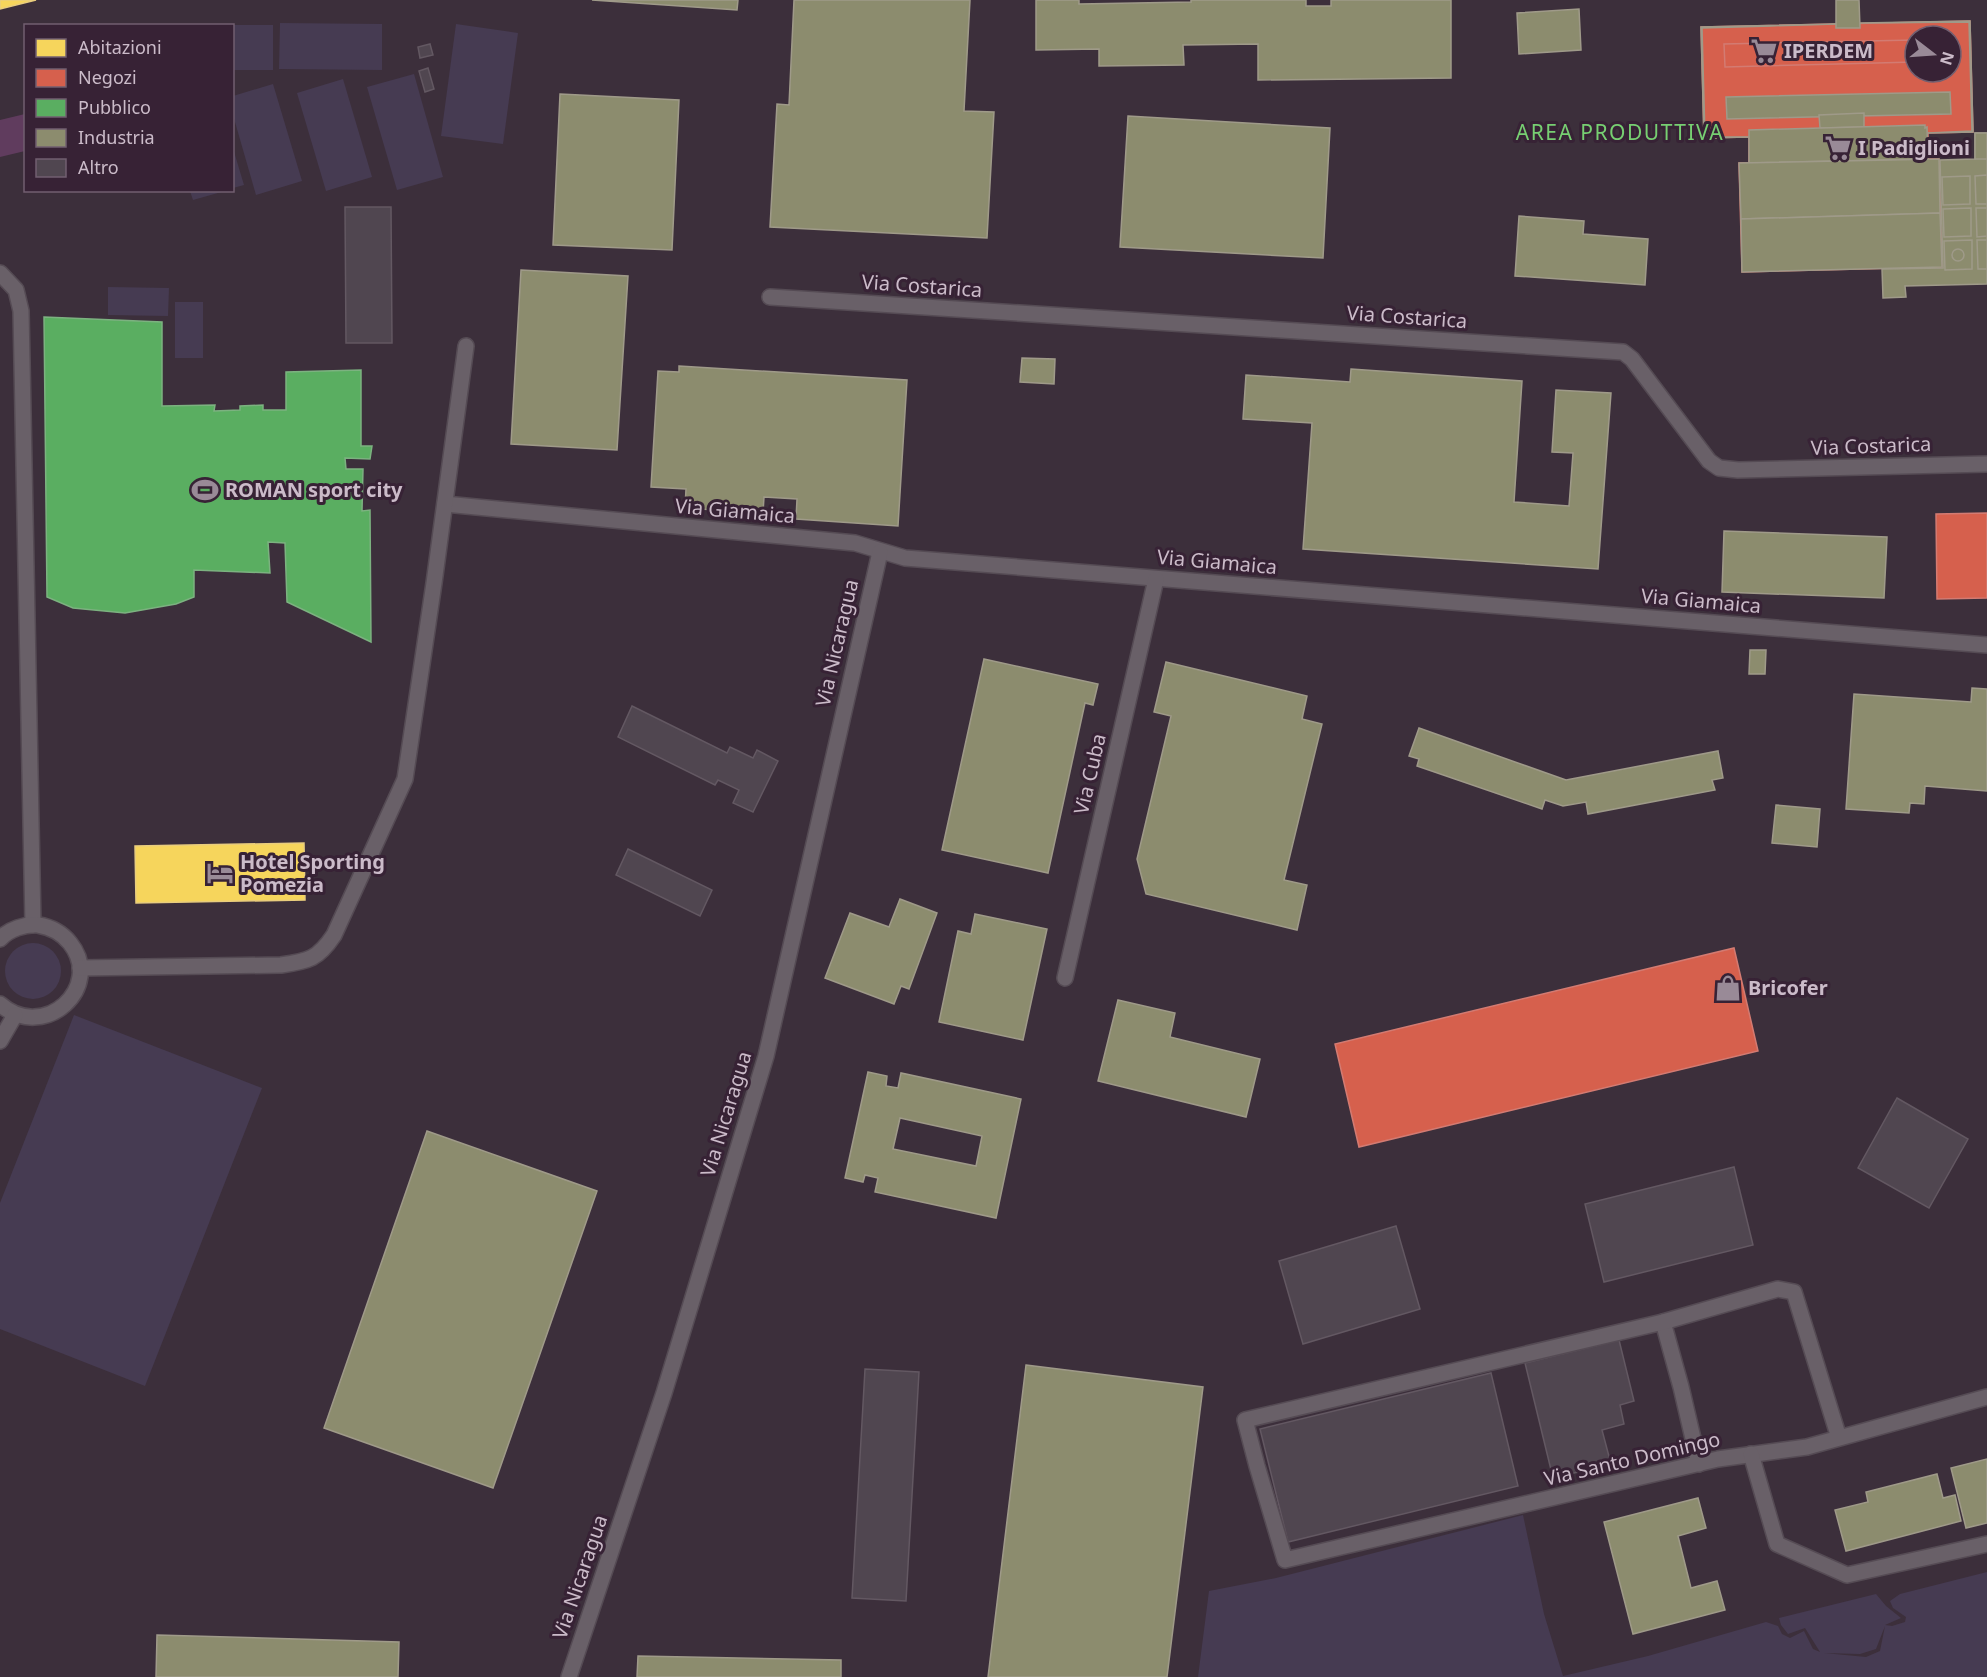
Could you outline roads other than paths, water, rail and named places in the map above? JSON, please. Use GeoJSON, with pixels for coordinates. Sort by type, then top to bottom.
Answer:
{"type":"FeatureCollection","features":[{"type":"Feature","properties":{"kind":"street"},"geometry":{"type":"LineString","coordinates":[[0,273],[16,290],[21,311],[33,925]]}},
{"type":"Feature","properties":{"kind":"street","name":"Via Costarica"},"geometry":{"type":"LineString","coordinates":[[770,297],[1623,352],[1632,358],[1709,461],[1719,468],[1737,470],[1987,464]]}},
{"type":"Feature","properties":{"kind":"street"},"geometry":{"type":"LineString","coordinates":[[80,968],[281,965],[305,962],[317,956],[326,947],[342,921],[405,779],[466,346]]}},
{"type":"Feature","properties":{"kind":"street","name":"Via Giamaica"},"geometry":{"type":"LineString","coordinates":[[445,504],[855,543],[905,558],[1987,645]]}},
{"type":"Feature","properties":{"kind":"street","name":"Via Nicaragua"},"geometry":{"type":"LineString","coordinates":[[568,1677],[664,1393],[766,1056],[880,552]]}},
{"type":"Feature","properties":{"kind":"street","name":"Via Cuba"},"geometry":{"type":"LineString","coordinates":[[1065,978],[1156,579]]}},
{"type":"Feature","properties":{"kind":"street"},"geometry":{"type":"LineString","coordinates":[[0,939],[17,928],[33,925],[44,926],[65,937],[72,946],[80,968],[78,984],[71,998],[60,1010],[45,1017],[30,1018],[15,1015],[0,1005]]}},
{"type":"Feature","properties":{"kind":"street"},"geometry":{"type":"LineString","coordinates":[[0,1041],[15,1015]]}},
{"type":"Feature","properties":{"kind":"street"},"geometry":{"type":"LineString","coordinates":[[1699,1464],[1681,1387],[1662,1322],[1778,1290],[1794,1292],[1839,1438]]}},
{"type":"Feature","properties":{"kind":"street","name":"Via Santo Domingo"},"geometry":{"type":"LineString","coordinates":[[1662,1322],[1245,1420],[1285,1560],[1699,1464],[1807,1447],[1987,1397]]}},
{"type":"Feature","properties":{"kind":"street"},"geometry":{"type":"LineString","coordinates":[[1752,1454],[1777,1544],[1847,1575],[1987,1544]]}},
{"type":"Feature","properties":{"kind":"place","name":"IPERDEM"},"geometry":{"type":"Point","coordinates":[1764,51]}},
{"type":"Feature","properties":{"kind":"place","name":"I Padiglioni"},"geometry":{"type":"Point","coordinates":[1838,148]}},
{"type":"Feature","properties":{"kind":"place","name":"ROMAN sport city"},"geometry":{"type":"Point","coordinates":[205,490]}},
{"type":"Feature","properties":{"kind":"place","name":"Hotel Sporting Pomezia"},"geometry":{"type":"Point","coordinates":[220,873]}},
{"type":"Feature","properties":{"kind":"place","name":"Bricofer"},"geometry":{"type":"Point","coordinates":[1728,988]}},
{"type":"Feature","properties":{"kind":"district","name":"AREA PRODUTTIVA"},"geometry":{"type":"Point","coordinates":[1620,133]}}]}
